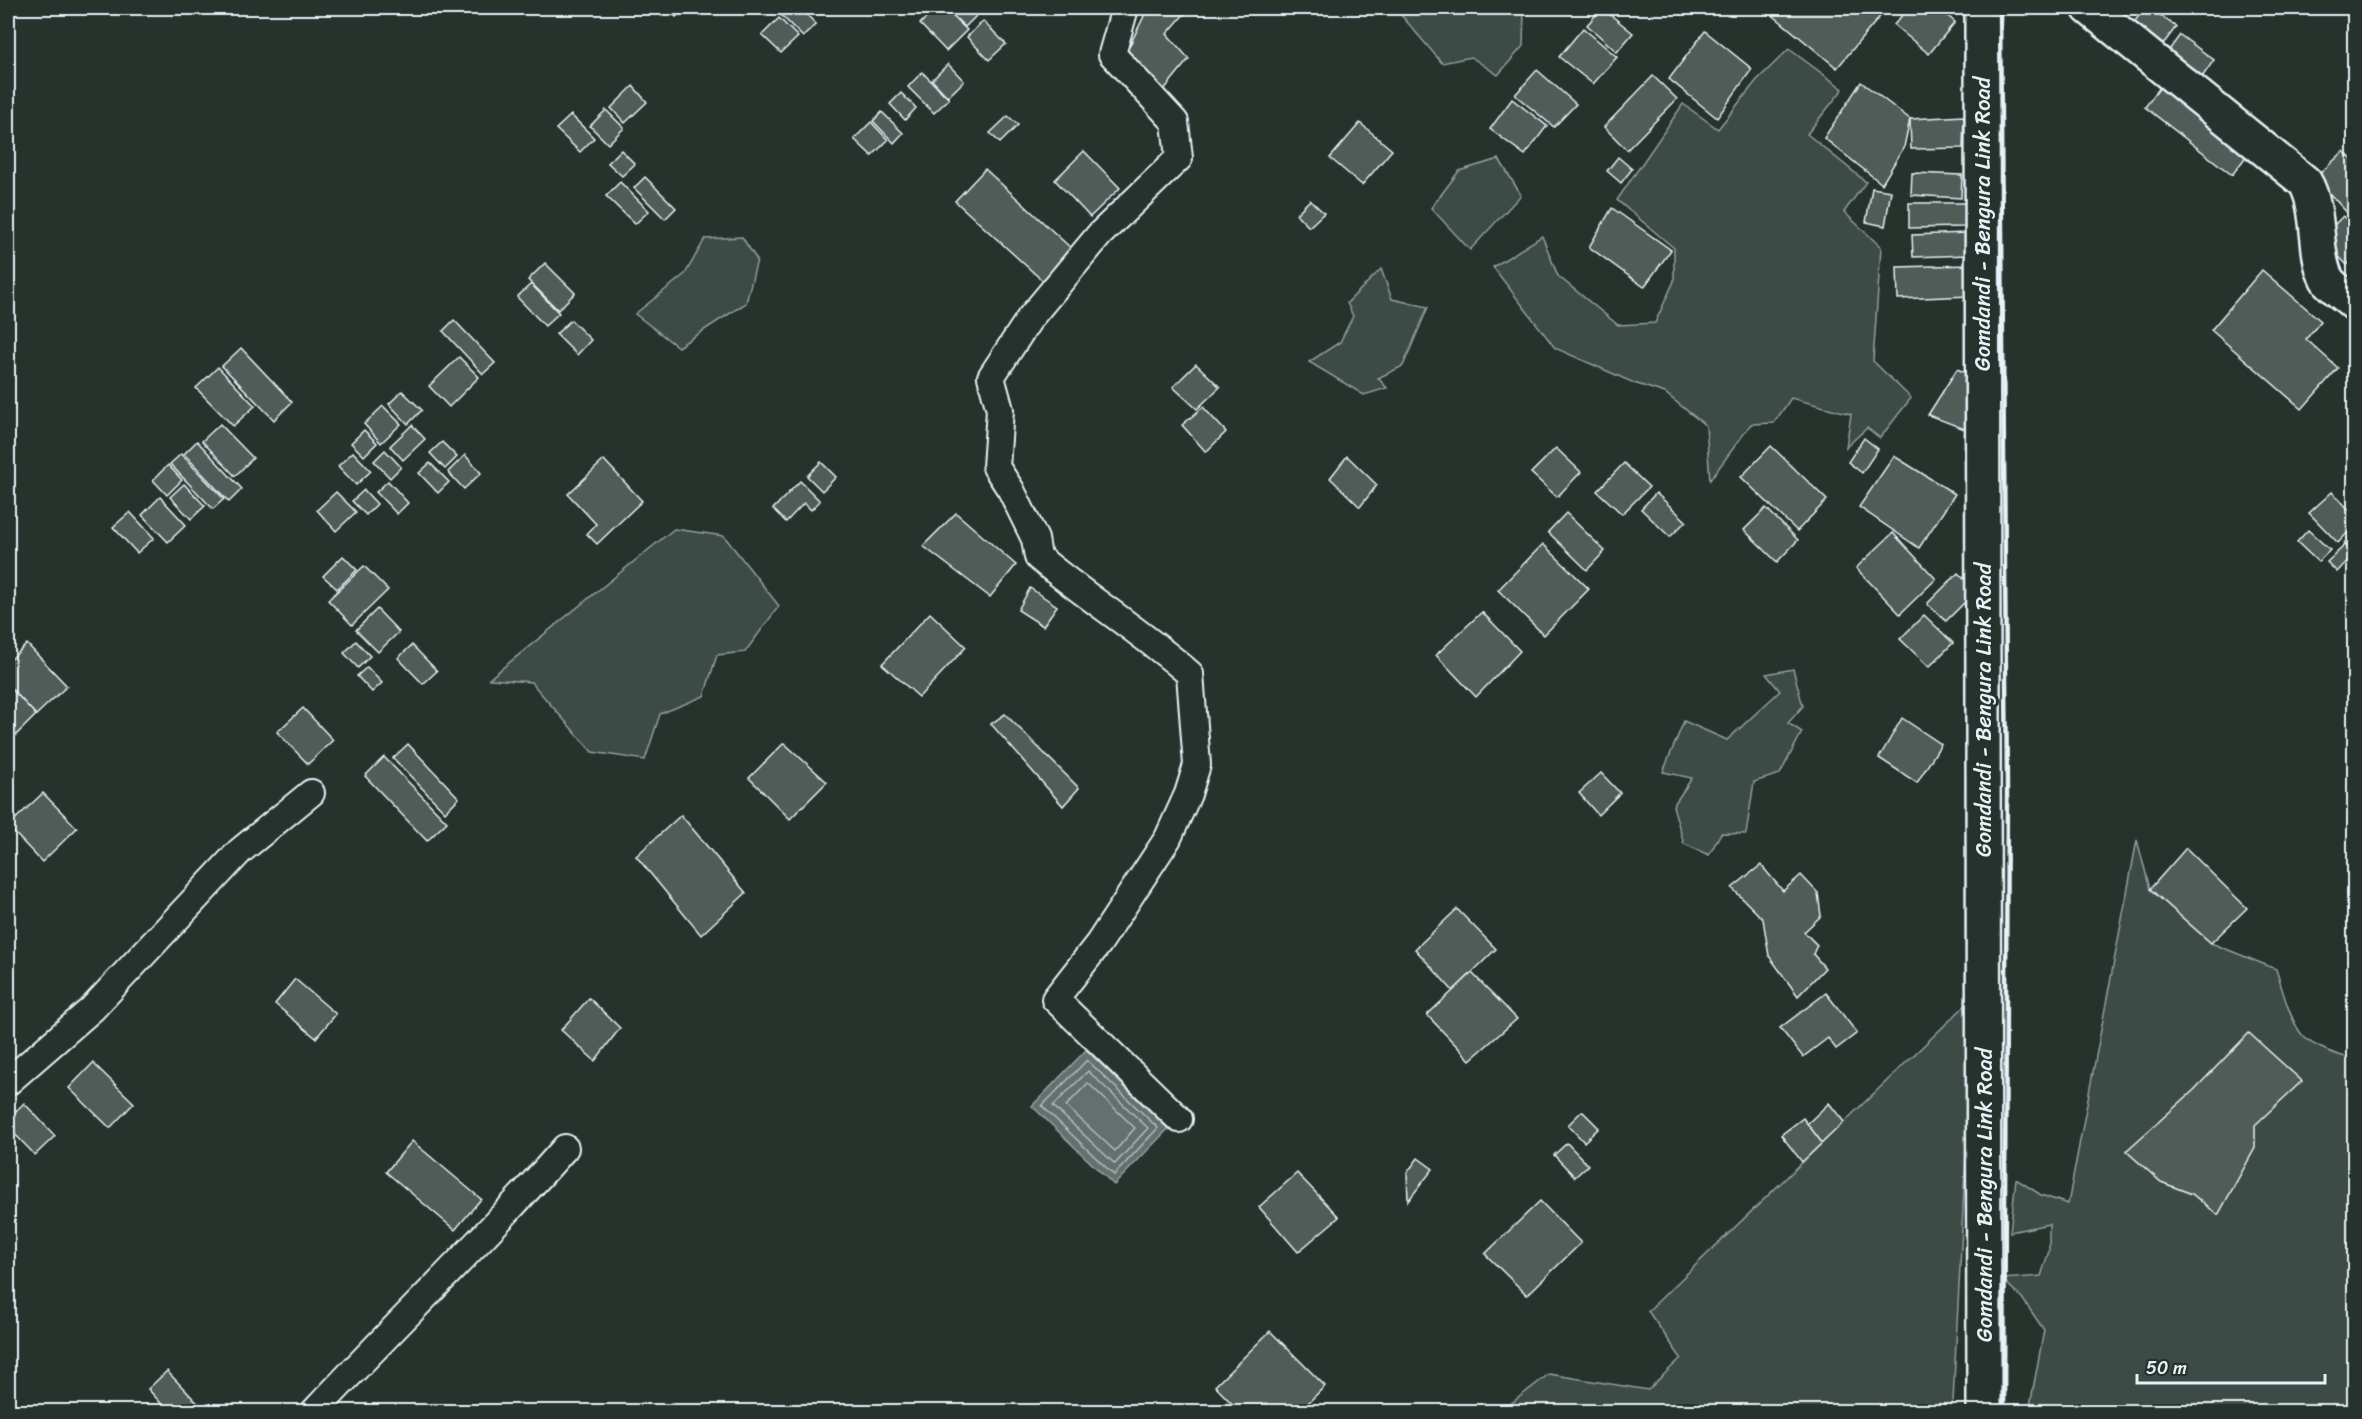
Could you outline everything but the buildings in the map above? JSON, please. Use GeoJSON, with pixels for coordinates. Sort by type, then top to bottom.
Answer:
{"type":"FeatureCollection","features":[{"type":"Feature","properties":{"kind":"main road","name":"Gomdandi - Bengura Link Road"},"geometry":{"type":"LineString","coordinates":[[1982,8],[1984,1412]]}},
{"type":"Feature","properties":{"kind":"main road"},"geometry":{"type":"LineString","coordinates":[[2089,8],[2305,182],[2314,203],[2323,270],[2329,281],[2355,303]]}},
{"type":"Feature","properties":{"kind":"street"},"geometry":{"type":"LineString","coordinates":[[1125,8],[1112,54],[1175,122],[1179,158],[1100,234],[1030,318],[991,377],[1000,410],[996,467],[1011,490],[1035,539],[1038,557],[1083,594],[1158,646],[1190,674],[1197,765],[1188,794],[1168,838],[1099,943],[1055,999],[1179,1119]]}},
{"type":"Feature","properties":{"kind":"street"},"geometry":{"type":"LineString","coordinates":[[8,1082],[92,1009],[240,851],[311,793]]}},
{"type":"Feature","properties":{"kind":"street"},"geometry":{"type":"LineString","coordinates":[[314,1412],[492,1228],[565,1148]]}},
{"type":"Feature","properties":{"kind":"shaded area"},"geometry":{"type":"Polygon","coordinates":[[[1395,8],[1524,8],[1523,46],[1498,75],[1471,57],[1442,63],[1395,8]]]}},
{"type":"Feature","properties":{"kind":"shaded area"},"geometry":{"type":"Polygon","coordinates":[[[1789,49],[1843,89],[1807,134],[1866,182],[1844,212],[1881,247],[1873,361],[1911,398],[1880,438],[1867,428],[1846,447],[1851,414],[1791,398],[1774,423],[1751,424],[1710,480],[1706,426],[1665,393],[1634,383],[1555,348],[1493,267],[1542,236],[1558,276],[1618,325],[1655,323],[1674,281],[1674,248],[1617,200],[1683,104],[1718,129],[1757,80],[1789,49]]]}},
{"type":"Feature","properties":{"kind":"shaded area"},"geometry":{"type":"Polygon","coordinates":[[[1499,159],[1521,195],[1470,250],[1431,208],[1459,171],[1499,159]]]}},
{"type":"Feature","properties":{"kind":"shaded area"},"geometry":{"type":"Polygon","coordinates":[[[742,237],[757,260],[746,303],[678,347],[635,314],[685,274],[705,239],[742,237]]]}},
{"type":"Feature","properties":{"kind":"shaded area"},"geometry":{"type":"Polygon","coordinates":[[[1381,269],[1392,299],[1428,307],[1403,366],[1378,378],[1387,388],[1364,395],[1309,362],[1340,342],[1353,316],[1347,303],[1381,269]]]}},
{"type":"Feature","properties":{"kind":"shaded area"},"geometry":{"type":"Polygon","coordinates":[[[674,529],[724,536],[779,606],[745,652],[717,655],[704,696],[660,714],[645,760],[592,752],[531,682],[489,679],[674,529]]]}},
{"type":"Feature","properties":{"kind":"shaded area"},"geometry":{"type":"Polygon","coordinates":[[[1793,669],[1803,706],[1788,723],[1802,732],[1780,774],[1754,782],[1746,834],[1721,833],[1709,855],[1684,844],[1673,806],[1692,778],[1663,772],[1684,721],[1727,740],[1780,691],[1766,674],[1793,669]]]}},
{"type":"Feature","properties":{"kind":"shaded area"},"geometry":{"type":"Polygon","coordinates":[[[2137,840],[2150,889],[2211,943],[2276,969],[2290,1013],[2303,1036],[2327,1051],[2354,1058],[2354,1411],[2029,1411],[2044,1330],[2022,1298],[2002,1279],[2041,1276],[2049,1251],[2049,1224],[2010,1232],[2016,1179],[2041,1195],[2068,1204],[2137,840]]]}},
{"type":"Feature","properties":{"kind":"shaded area"},"geometry":{"type":"Polygon","coordinates":[[[1974,997],[1953,1401],[1949,1411],[1500,1412],[1549,1374],[1648,1390],[1681,1358],[1648,1311],[1974,997]]]}},
{"type":"Feature","properties":{"kind":"water"},"geometry":{"type":"Polygon","coordinates":[[[1086,1050],[1168,1129],[1114,1185],[1032,1106],[1086,1050]]]}},
{"type":"Feature","properties":{"kind":"railway"},"geometry":{"type":"LineString","coordinates":[[2000,8],[2007,788],[2004,1412]]}}]}
